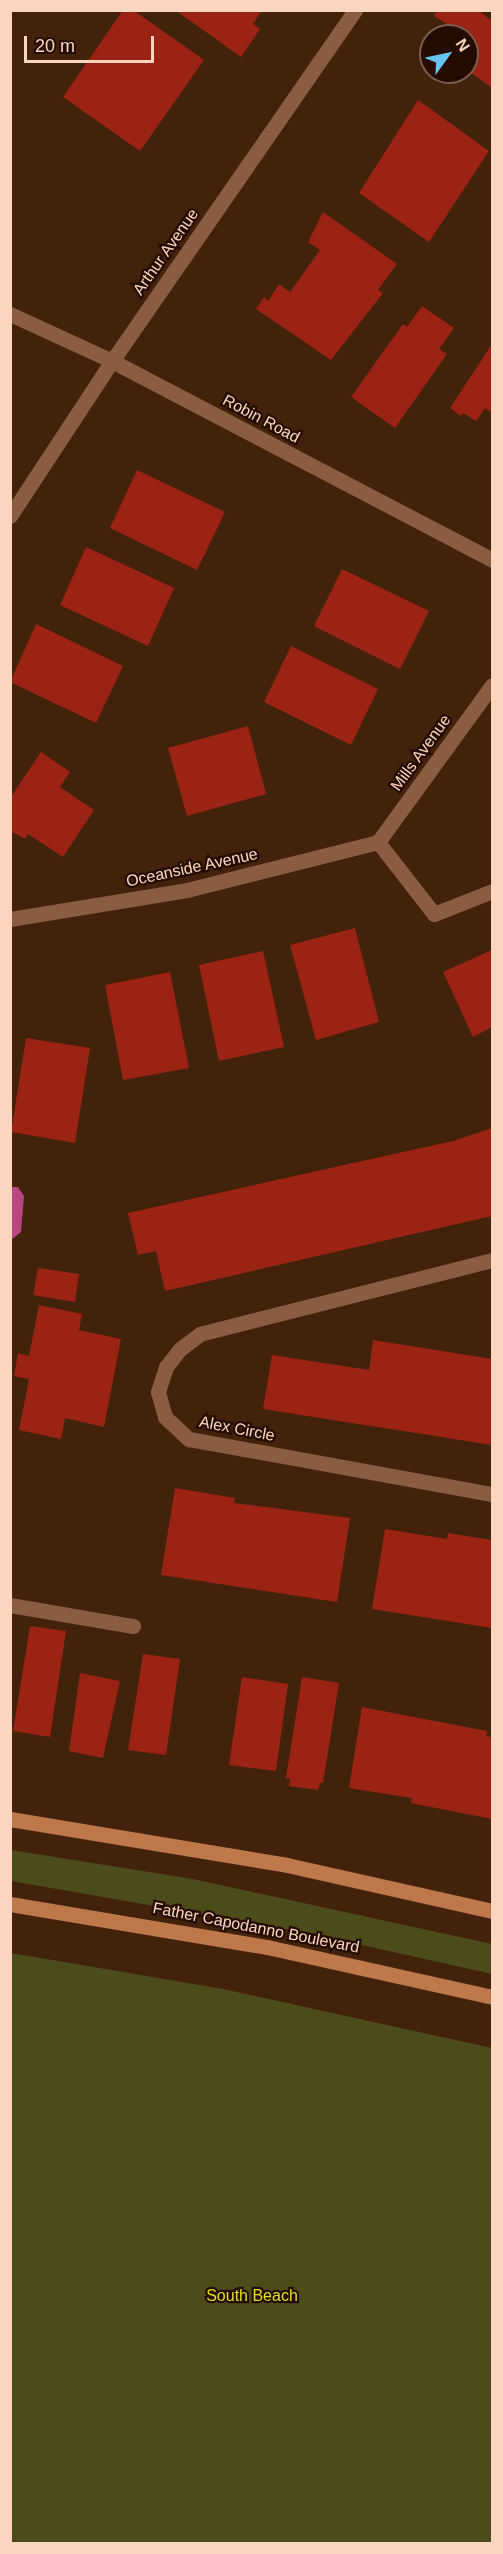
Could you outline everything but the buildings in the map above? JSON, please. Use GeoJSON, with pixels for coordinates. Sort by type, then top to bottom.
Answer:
{"type":"FeatureCollection","features":[{"type":"Feature","properties":{"kind":"main road"},"geometry":{"type":"LineString","coordinates":[[10,1819],[286,1865],[492,1911]]}},
{"type":"Feature","properties":{"kind":"main road","name":"Father Capodanno Boulevard"},"geometry":{"type":"LineString","coordinates":[[10,1904],[267,1947],[492,1997]]}},
{"type":"Feature","properties":{"kind":"street","name":"Arthur Avenue"},"geometry":{"type":"LineString","coordinates":[[10,516],[112,361],[355,10]]}},
{"type":"Feature","properties":{"kind":"street","name":"Robin Road"},"geometry":{"type":"LineString","coordinates":[[10,314],[112,361],[492,560]]}},
{"type":"Feature","properties":{"kind":"street","name":"Mills Avenue"},"geometry":{"type":"LineString","coordinates":[[378,842],[492,685]]}},
{"type":"Feature","properties":{"kind":"street"},"geometry":{"type":"LineString","coordinates":[[378,842],[434,914],[492,891]]}},
{"type":"Feature","properties":{"kind":"street","name":"Oceanside Avenue"},"geometry":{"type":"LineString","coordinates":[[10,919],[187,890],[378,842]]}},
{"type":"Feature","properties":{"kind":"street","name":"Alex Circle"},"geometry":{"type":"LineString","coordinates":[[492,1260],[200,1334],[180,1348],[166,1367],[158,1392],[165,1417],[189,1439],[492,1494]]}},
{"type":"Feature","properties":{"kind":"street"},"geometry":{"type":"LineString","coordinates":[[10,1605],[133,1626]]}},
{"type":"Feature","properties":{"kind":"green space"},"geometry":{"type":"Polygon","coordinates":[[[11,1850],[193,1879],[492,1944],[492,1974],[303,1932],[11,1881],[11,1850]]]}},
{"type":"Feature","properties":{"kind":"green space","name":"South Beach"},"geometry":{"type":"Polygon","coordinates":[[[11,1953],[223,1989],[492,2048],[492,2543],[11,2543],[11,1953]]]}},
{"type":"Feature","properties":{"kind":"shaded area"},"geometry":{"type":"Polygon","coordinates":[[[11,1187],[18,1187],[24,1196],[21,1232],[11,1240],[11,1187]]]}}]}
